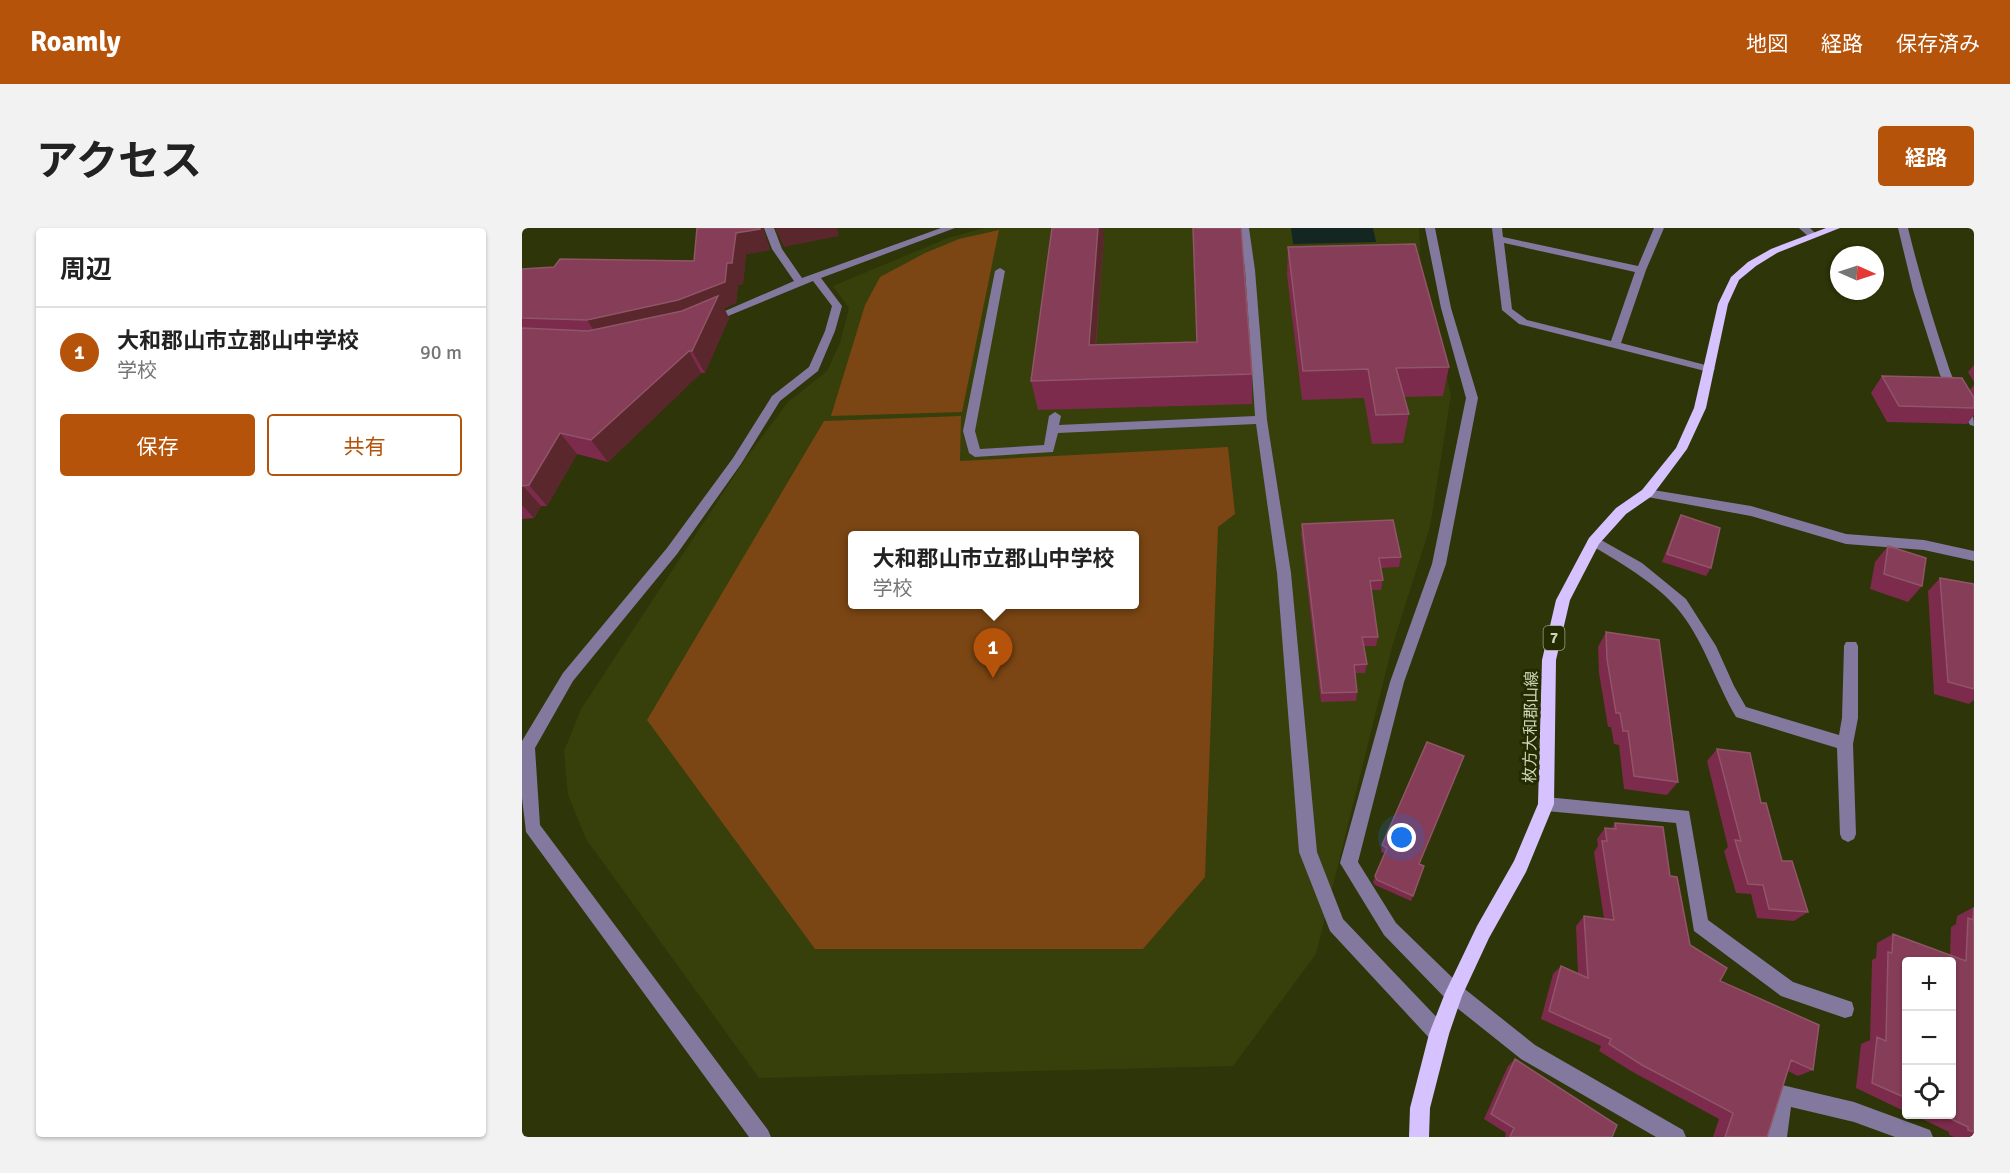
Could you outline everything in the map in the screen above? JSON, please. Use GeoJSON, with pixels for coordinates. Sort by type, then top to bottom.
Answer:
{"type":"FeatureCollection","features":[{"type":"Feature","properties":{"kind":"main road","name":"枚方大和郡山線"},"geometry":{"type":"LineString","coordinates":[[1419,1137],[1420,1108],[1439,1034],[1454,993],[1483,932],[1520,866],[1546,804],[1549,660],[1563,600],[1594,541],[1621,511],[1647,493],[1681,448],[1700,408],[1723,304],[1735,279],[1752,264],[1808,232],[1835,228]]}},
{"type":"Feature","properties":{"kind":"street"},"geometry":{"type":"LineString","coordinates":[[769,228],[777,249],[800,282]]}},
{"type":"Feature","properties":{"kind":"street"},"geometry":{"type":"LineString","coordinates":[[694,327],[800,282],[950,228]]}},
{"type":"Feature","properties":{"kind":"street"},"geometry":{"type":"LineString","coordinates":[[1244,228],[1250,270],[1261,420],[1284,573],[1308,852],[1336,925],[1439,1034]]}},
{"type":"Feature","properties":{"kind":"street"},"geometry":{"type":"LineString","coordinates":[[1430,228],[1446,308],[1472,398],[1439,564],[1397,682],[1349,863],[1390,929],[1454,993],[1528,1052],[1676,1137]]}},
{"type":"Feature","properties":{"kind":"street"},"geometry":{"type":"LineString","coordinates":[[1615,345],[1641,270],[1659,228]]}},
{"type":"Feature","properties":{"kind":"street"},"geometry":{"type":"LineString","coordinates":[[1903,228],[1918,290],[1946,375],[1974,422]]}},
{"type":"Feature","properties":{"kind":"street"},"geometry":{"type":"LineString","coordinates":[[1641,270],[1498,233],[1507,310],[1523,322],[1709,369]]}},
{"type":"Feature","properties":{"kind":"street"},"geometry":{"type":"LineString","coordinates":[[1000,271],[969,431],[975,453],[1049,449],[1055,416]]}},
{"type":"Feature","properties":{"kind":"street"},"geometry":{"type":"LineString","coordinates":[[761,1137],[532,827],[527,747],[568,677],[672,551],[737,460],[776,399],[814,369],[830,331],[837,306],[816,278]]}},
{"type":"Feature","properties":{"kind":"street"},"geometry":{"type":"LineString","coordinates":[[1054,429],[1261,420]]}},
{"type":"Feature","properties":{"kind":"street"},"geometry":{"type":"LineString","coordinates":[[1647,493],[1751,511],[1846,539],[1924,545],[1974,556]]}},
{"type":"Feature","properties":{"kind":"street"},"geometry":{"type":"LineString","coordinates":[[1594,541],[1637,567],[1682,603],[1711,650],[1727,688],[1741,711],[1845,744]]}},
{"type":"Feature","properties":{"kind":"street"},"geometry":{"type":"LineString","coordinates":[[1848,834],[1845,744],[1850,718],[1851,646]]}},
{"type":"Feature","properties":{"kind":"street"},"geometry":{"type":"LineString","coordinates":[[1546,804],[1683,816],[1700,925],[1788,989],[1845,1009]]}},
{"type":"Feature","properties":{"kind":"street"},"geometry":{"type":"LineString","coordinates":[[1777,1137],[1782,1095],[1854,1112],[1923,1137]]}},
{"type":"Feature","properties":{"kind":"shaded area"},"geometry":{"type":"Polygon","coordinates":[[[984,228],[1419,228],[1421,269],[1451,395],[1430,527],[1392,647],[1316,954],[1233,1066],[759,1078],[586,839],[568,795],[564,751],[581,709],[746,458],[788,402],[827,371],[840,343],[849,308],[833,286],[948,238],[984,228]]]}},
{"type":"Feature","properties":{"kind":"shaded area"},"geometry":{"type":"Polygon","coordinates":[[[999,230],[962,412],[831,416],[865,305],[880,277],[925,253],[959,239],[999,230]]]}},
{"type":"Feature","properties":{"kind":"shaded area"},"geometry":{"type":"Polygon","coordinates":[[[961,416],[960,461],[1228,447],[1235,514],[1218,527],[1205,877],[1143,949],[815,949],[647,720],[824,421],[961,416]]]}},
{"type":"Feature","properties":{"kind":"water"},"geometry":{"type":"Polygon","coordinates":[[[1291,228],[1373,228],[1376,242],[1293,244],[1291,228]]]}},
{"type":"Feature","properties":{"kind":"building"},"geometry":{"type":"Polygon","coordinates":[[[697,228],[760,229],[736,233],[732,263],[727,263],[725,282],[678,300],[587,320],[522,318],[522,269],[554,267],[560,259],[694,261],[697,228]]]}},
{"type":"Feature","properties":{"kind":"building"},"geometry":{"type":"Polygon","coordinates":[[[1052,228],[1098,228],[1089,345],[1197,342],[1193,228],[1241,228],[1252,374],[1031,381],[1052,228]]]}},
{"type":"Feature","properties":{"kind":"building"},"geometry":{"type":"Polygon","coordinates":[[[1415,244],[1449,367],[1396,368],[1409,414],[1376,415],[1368,369],[1303,371],[1288,247],[1415,244]]]}},
{"type":"Feature","properties":{"kind":"building"},"geometry":{"type":"Polygon","coordinates":[[[718,296],[692,351],[689,351],[591,440],[560,433],[529,485],[522,486],[522,328],[588,331],[682,311],[718,296]]]}},
{"type":"Feature","properties":{"kind":"building"},"geometry":{"type":"Polygon","coordinates":[[[1882,376],[1962,378],[1974,398],[1974,408],[1899,406],[1882,376]]]}},
{"type":"Feature","properties":{"kind":"building"},"geometry":{"type":"Polygon","coordinates":[[[1681,515],[1720,528],[1711,568],[1667,554],[1681,515]]]}},
{"type":"Feature","properties":{"kind":"building"},"geometry":{"type":"Polygon","coordinates":[[[1393,520],[1401,557],[1379,558],[1383,580],[1370,581],[1378,637],[1362,637],[1367,664],[1354,665],[1357,692],[1322,693],[1302,524],[1393,520]]]}},
{"type":"Feature","properties":{"kind":"building"},"geometry":{"type":"Polygon","coordinates":[[[1888,546],[1926,558],[1922,586],[1884,574],[1888,546]]]}},
{"type":"Feature","properties":{"kind":"building"},"geometry":{"type":"Polygon","coordinates":[[[1940,578],[1974,584],[1974,689],[1948,682],[1940,578]]]}},
{"type":"Feature","properties":{"kind":"building"},"geometry":{"type":"Polygon","coordinates":[[[1606,632],[1659,640],[1678,782],[1634,776],[1628,731],[1623,731],[1620,713],[1616,713],[1607,659],[1606,632]]]}},
{"type":"Feature","properties":{"kind":"building"},"geometry":{"type":"Polygon","coordinates":[[[1427,742],[1464,756],[1419,864],[1424,866],[1413,896],[1377,880],[1375,876],[1387,848],[1382,845],[1427,742]]]}},
{"type":"Feature","properties":{"kind":"building"},"geometry":{"type":"Polygon","coordinates":[[[1717,749],[1750,753],[1761,803],[1766,803],[1782,861],[1792,861],[1808,912],[1769,909],[1763,885],[1748,884],[1735,840],[1741,841],[1717,749]]]}},
{"type":"Feature","properties":{"kind":"building"},"geometry":{"type":"Polygon","coordinates":[[[1615,823],[1663,827],[1670,876],[1677,877],[1690,945],[1727,968],[1720,981],[1819,1025],[1813,1070],[1791,1060],[1767,1137],[1725,1137],[1733,1113],[1642,1065],[1609,1044],[1611,1039],[1549,1011],[1561,966],[1588,978],[1584,916],[1614,920],[1602,841],[1607,841],[1605,828],[1616,829],[1615,823]]]}},
{"type":"Feature","properties":{"kind":"building"},"geometry":{"type":"Polygon","coordinates":[[[1974,907],[1974,1132],[1951,1119],[1956,1119],[1956,957],[1966,961],[1968,918],[1973,920],[1974,907]]]}},
{"type":"Feature","properties":{"kind":"building"},"geometry":{"type":"Polygon","coordinates":[[[1893,934],[1955,957],[1902,957],[1902,1096],[1872,1083],[1877,1037],[1886,1041],[1888,952],[1892,953],[1893,934]]]}},
{"type":"Feature","properties":{"kind":"building"},"geometry":{"type":"Polygon","coordinates":[[[1515,1059],[1617,1125],[1612,1137],[1510,1137],[1514,1128],[1491,1114],[1515,1059]]]}},
{"type":"Feature","properties":{"kind":"place","name":"大和郡山市立郡山中学校"},"geometry":{"type":"Point","coordinates":[993,678]}}]}
